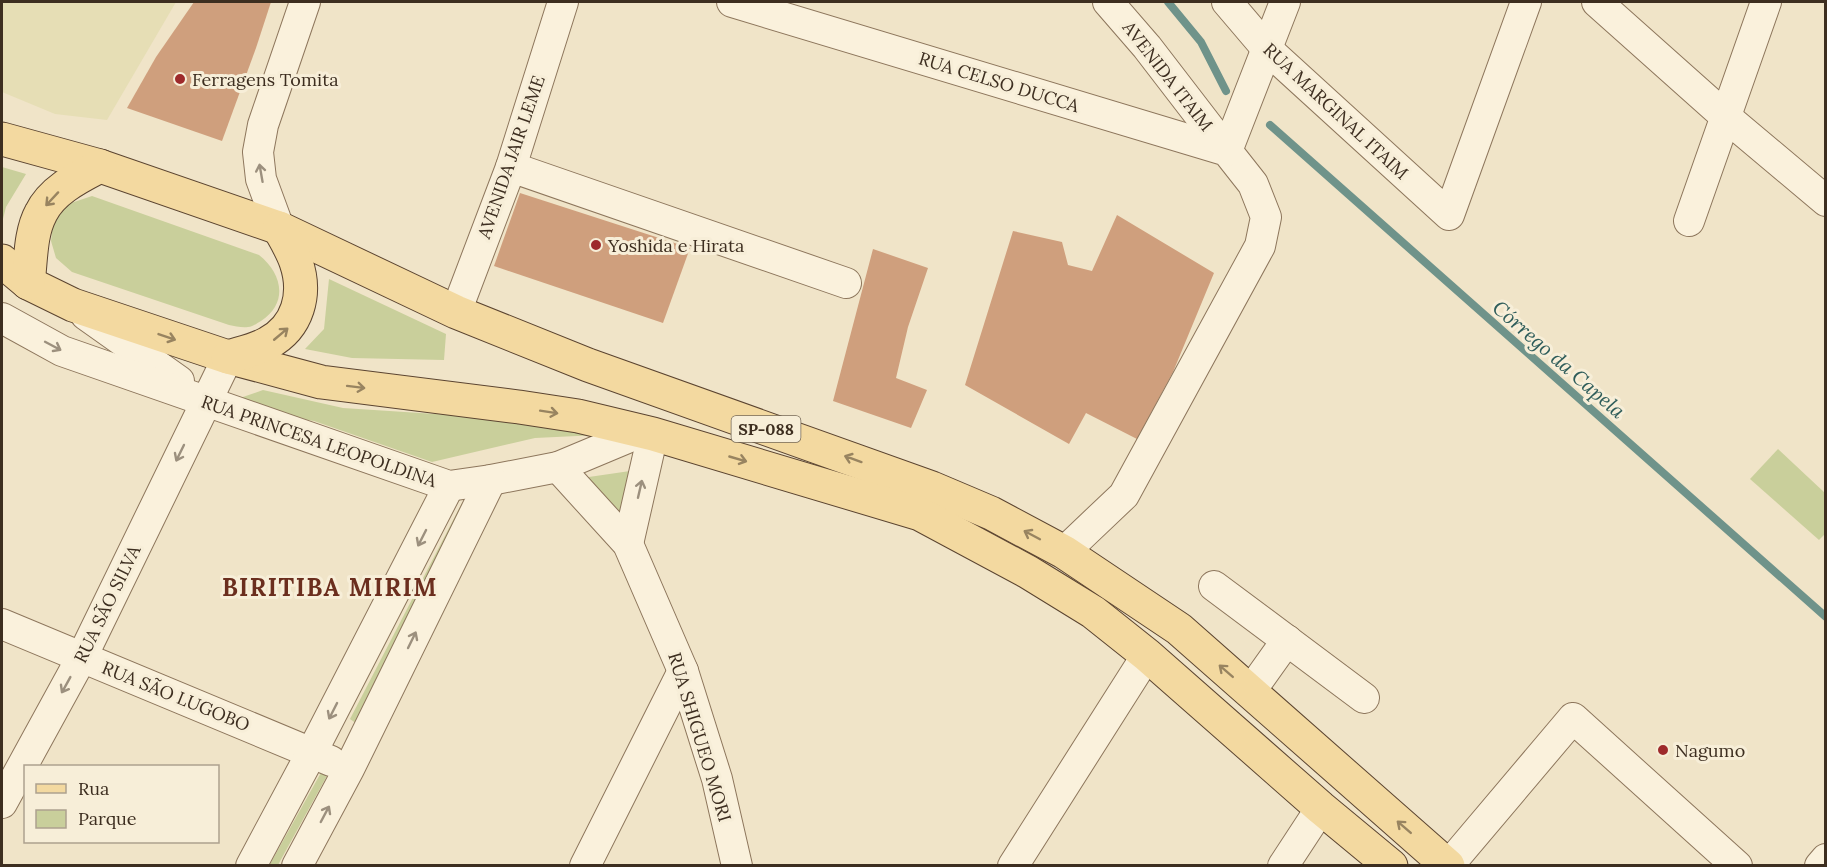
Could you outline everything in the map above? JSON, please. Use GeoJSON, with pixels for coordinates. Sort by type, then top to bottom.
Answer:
{"type":"FeatureCollection","features":[{"type":"Feature","properties":{"kind":"main road","name":"SP-088"},"geometry":{"type":"LineString","coordinates":[[2,139],[100,166],[279,228],[456,312],[588,365],[932,488],[991,513],[1064,552],[1179,629],[1448,866]]}},
{"type":"Feature","properties":{"kind":"main road"},"geometry":{"type":"LineString","coordinates":[[28,283],[33,237],[41,213],[54,196],[78,178],[100,166]]}},
{"type":"Feature","properties":{"kind":"main road"},"geometry":{"type":"LineString","coordinates":[[228,357],[266,345],[278,337],[290,326],[299,307],[301,287],[296,262],[279,228]]}},
{"type":"Feature","properties":{"kind":"main road","name":"SP-088"},"geometry":{"type":"LineString","coordinates":[[2,261],[28,283],[73,305],[228,357],[321,382],[578,416],[649,433],[920,514],[1028,572],[1093,612],[1148,655],[1390,866]]}},
{"type":"Feature","properties":{"kind":"street"},"geometry":{"type":"LineString","coordinates":[[279,228],[261,179],[258,152],[263,125],[305,2]]}},
{"type":"Feature","properties":{"kind":"street","name":"AVENIDA JAIR LEME"},"geometry":{"type":"LineString","coordinates":[[456,312],[511,167],[563,2]]}},
{"type":"Feature","properties":{"kind":"street","name":"RUA CELSO DUCCA"},"geometry":{"type":"LineString","coordinates":[[732,2],[1227,151]]}},
{"type":"Feature","properties":{"kind":"street","name":"AVENIDA ITAIM"},"geometry":{"type":"LineString","coordinates":[[1108,2],[1147,47],[1227,151]]}},
{"type":"Feature","properties":{"kind":"street","name":"RUA MARGINAL ITAIM"},"geometry":{"type":"LineString","coordinates":[[1227,2],[1267,49],[1449,215],[1526,2]]}},
{"type":"Feature","properties":{"kind":"street"},"geometry":{"type":"LineString","coordinates":[[1064,552],[1124,495],[1260,246],[1266,217],[1253,184],[1227,151],[1285,2]]}},
{"type":"Feature","properties":{"kind":"street"},"geometry":{"type":"LineString","coordinates":[[1597,2],[1726,117],[1826,201]]}},
{"type":"Feature","properties":{"kind":"street"},"geometry":{"type":"LineString","coordinates":[[1689,221],[1766,2]]}},
{"type":"Feature","properties":{"kind":"street"},"geometry":{"type":"LineString","coordinates":[[511,167],[846,283]]}},
{"type":"Feature","properties":{"kind":"street"},"geometry":{"type":"LineString","coordinates":[[73,305],[205,401]]}},
{"type":"Feature","properties":{"kind":"street","name":"RUA PRINCESA LEOPOLDINA"},"geometry":{"type":"LineString","coordinates":[[2,318],[62,351],[449,486],[558,467],[649,433]]}},
{"type":"Feature","properties":{"kind":"street","name":"RUA SÃO SILVA"},"geometry":{"type":"LineString","coordinates":[[2,803],[81,657],[228,357]]}},
{"type":"Feature","properties":{"kind":"street"},"geometry":{"type":"LineString","coordinates":[[628,544],[649,433]]}},
{"type":"Feature","properties":{"kind":"street","name":"RUA SHIGUEO MORI"},"geometry":{"type":"LineString","coordinates":[[558,467],[628,544],[683,670],[717,779],[738,866]]}},
{"type":"Feature","properties":{"kind":"street"},"geometry":{"type":"LineString","coordinates":[[297,866],[349,769],[491,480]]}},
{"type":"Feature","properties":{"kind":"street"},"geometry":{"type":"LineString","coordinates":[[251,866],[449,486]]}},
{"type":"Feature","properties":{"kind":"street"},"geometry":{"type":"LineString","coordinates":[[1214,586],[1364,698]]}},
{"type":"Feature","properties":{"kind":"street","name":"RUA SÃO LUGOBO"},"geometry":{"type":"LineString","coordinates":[[2,624],[349,769]]}},
{"type":"Feature","properties":{"kind":"street"},"geometry":{"type":"LineString","coordinates":[[1250,692],[1287,640]]}},
{"type":"Feature","properties":{"kind":"street"},"geometry":{"type":"LineString","coordinates":[[1013,866],[1148,655]]}},
{"type":"Feature","properties":{"kind":"street"},"geometry":{"type":"LineString","coordinates":[[585,866],[683,670]]}},
{"type":"Feature","properties":{"kind":"street"},"geometry":{"type":"LineString","coordinates":[[1448,866],[1574,718],[1737,866]]}},
{"type":"Feature","properties":{"kind":"street"},"geometry":{"type":"LineString","coordinates":[[1283,866],[1322,808]]}},
{"type":"Feature","properties":{"kind":"street"},"geometry":{"type":"LineString","coordinates":[[1820,866],[1826,859]]}},
{"type":"Feature","properties":{"kind":"shaded area"},"geometry":{"type":"Polygon","coordinates":[[[2,2],[176,2],[107,120],[55,114],[2,92],[2,2]]]}},
{"type":"Feature","properties":{"kind":"green space"},"geometry":{"type":"Polygon","coordinates":[[[2,167],[26,174],[6,207],[2,223],[2,167]]]}},
{"type":"Feature","properties":{"kind":"green space"},"geometry":{"type":"Polygon","coordinates":[[[92,196],[259,255],[273,270],[277,279],[279,297],[276,306],[270,314],[255,325],[239,327],[72,272],[56,258],[51,241],[53,223],[68,204],[92,196]]]}},
{"type":"Feature","properties":{"kind":"green space"},"geometry":{"type":"Polygon","coordinates":[[[329,279],[446,334],[444,360],[352,358],[305,349],[324,329],[329,279]]]}},
{"type":"Feature","properties":{"kind":"green space"},"geometry":{"type":"Polygon","coordinates":[[[263,390],[343,408],[451,415],[598,435],[535,438],[432,462],[314,421],[275,415],[240,398],[263,390]]]}},
{"type":"Feature","properties":{"kind":"green space"},"geometry":{"type":"Polygon","coordinates":[[[1778,449],[1825,493],[1825,534],[1819,540],[1750,479],[1778,449]]]}},
{"type":"Feature","properties":{"kind":"green space"},"geometry":{"type":"Polygon","coordinates":[[[630,471],[622,517],[582,478],[630,471]]]}},
{"type":"Feature","properties":{"kind":"green space"},"geometry":{"type":"Polygon","coordinates":[[[462,503],[468,509],[357,724],[350,719],[462,503]]]}},
{"type":"Feature","properties":{"kind":"green space"},"geometry":{"type":"Polygon","coordinates":[[[328,760],[334,763],[278,865],[269,866],[328,760]]]}},
{"type":"Feature","properties":{"kind":"building"},"geometry":{"type":"Polygon","coordinates":[[[194,2],[271,2],[222,141],[127,108],[156,57],[194,2]]]}},
{"type":"Feature","properties":{"kind":"building"},"geometry":{"type":"Polygon","coordinates":[[[520,193],[690,248],[663,323],[494,266],[520,193]]]}},
{"type":"Feature","properties":{"kind":"building"},"geometry":{"type":"Polygon","coordinates":[[[1117,215],[1214,273],[1173,372],[1137,439],[1086,413],[1069,444],[965,385],[1013,231],[1062,242],[1068,265],[1092,271],[1117,215]]]}},
{"type":"Feature","properties":{"kind":"building"},"geometry":{"type":"Polygon","coordinates":[[[873,249],[928,268],[908,327],[896,378],[927,390],[911,428],[833,401],[873,249]]]}},
{"type":"Feature","properties":{"kind":"waterway","name":"Córrego da Capela"},"geometry":{"type":"LineString","coordinates":[[1168,2],[1201,42],[1226,91]]}},
{"type":"Feature","properties":{"kind":"waterway","name":"Córrego da Capela"},"geometry":{"type":"LineString","coordinates":[[1270,125],[1826,617]]}},
{"type":"Feature","properties":{"kind":"place","name":"Ferragens Tomita"},"geometry":{"type":"Point","coordinates":[180,79]}},
{"type":"Feature","properties":{"kind":"place","name":"Yoshida e Hirata"},"geometry":{"type":"Point","coordinates":[596,245]}},
{"type":"Feature","properties":{"kind":"place","name":"Nagumo"},"geometry":{"type":"Point","coordinates":[1663,750]}},
{"type":"Feature","properties":{"kind":"district","name":"BIRITIBA MIRIM"},"geometry":{"type":"Point","coordinates":[330,587]}}]}
